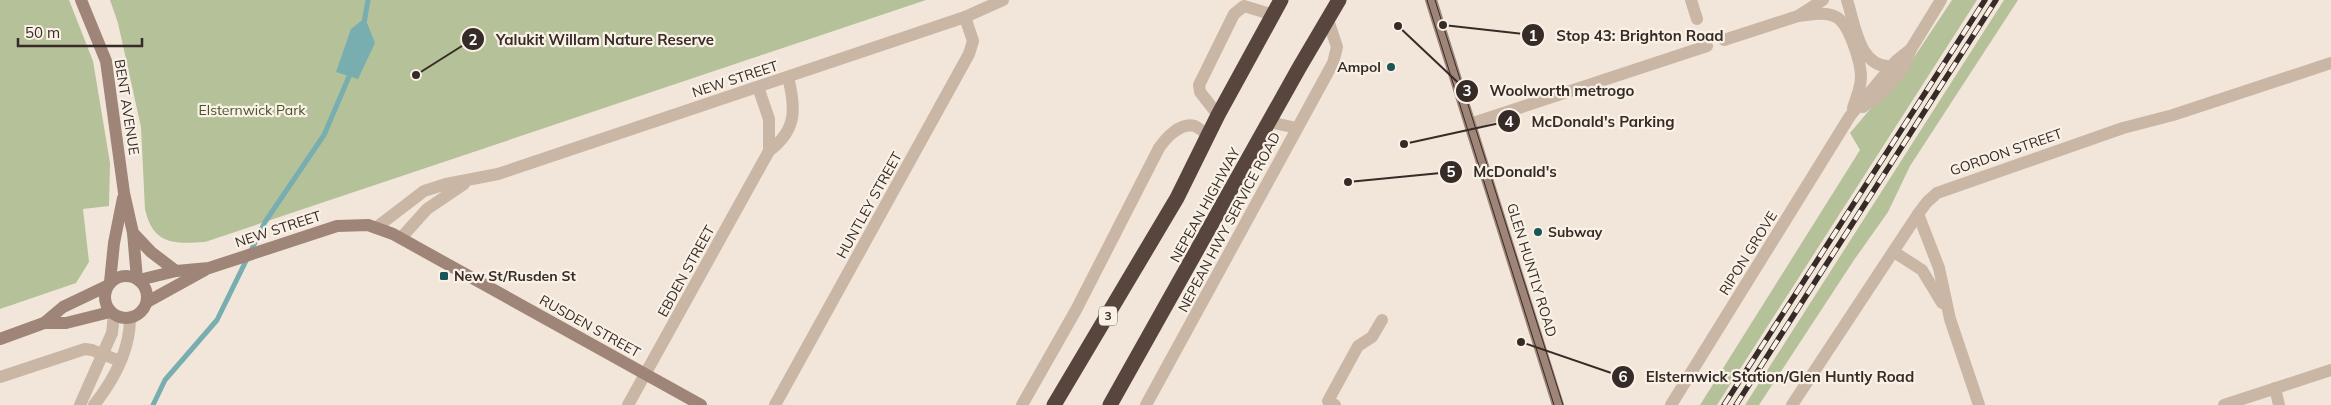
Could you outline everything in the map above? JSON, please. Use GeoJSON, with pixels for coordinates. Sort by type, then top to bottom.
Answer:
{"type":"FeatureCollection","features":[{"type":"Feature","properties":{"kind":"highway","name":"NEPEAN HIGHWAY"},"geometry":{"type":"LineString","coordinates":[[1054,405],[1153,240],[1218,115],[1274,15],[1280,0]]}},
{"type":"Feature","properties":{"kind":"highway","name":"NEPEAN HIGHWAY"},"geometry":{"type":"LineString","coordinates":[[1110,405],[1339,0]]}},
{"type":"Feature","properties":{"kind":"main road","name":"BENT AVENUE"},"geometry":{"type":"LineString","coordinates":[[81,0],[106,61],[124,193],[133,233],[138,279]]}},
{"type":"Feature","properties":{"kind":"main road","name":"GLEN HUNTLY ROAD"},"geometry":{"type":"LineString","coordinates":[[1431,0],[1558,403]]}},
{"type":"Feature","properties":{"kind":"main road","name":"BENT AVENUE"},"geometry":{"type":"LineString","coordinates":[[109,284],[114,243],[124,193]]}},
{"type":"Feature","properties":{"kind":"main road","name":"RUSDEN STREET"},"geometry":{"type":"LineString","coordinates":[[357,224],[377,227],[401,238],[701,405]]}},
{"type":"Feature","properties":{"kind":"main road","name":"NEW STREET"},"geometry":{"type":"LineString","coordinates":[[147,302],[209,268],[331,228],[357,224]]}},
{"type":"Feature","properties":{"kind":"main road"},"geometry":{"type":"LineString","coordinates":[[133,233],[151,252],[176,271]]}},
{"type":"Feature","properties":{"kind":"main road","name":"NEW STREET"},"geometry":{"type":"LineString","coordinates":[[138,279],[176,271],[209,268]]}},
{"type":"Feature","properties":{"kind":"main road"},"geometry":{"type":"LineString","coordinates":[[0,339],[44,322],[63,307],[123,276],[138,279],[146,289],[147,302],[141,313],[130,318],[112,314],[66,323],[44,322]]}},
{"type":"Feature","properties":{"kind":"main road"},"geometry":{"type":"LineString","coordinates":[[109,284],[104,300],[112,314]]}},
{"type":"Feature","properties":{"kind":"main road"},"geometry":{"type":"LineString","coordinates":[[1544,405],[1558,403]]}},
{"type":"Feature","properties":{"kind":"street","name":"NEW STREET"},"geometry":{"type":"LineString","coordinates":[[377,227],[424,191],[446,184],[498,174],[965,17],[1003,0]]}},
{"type":"Feature","properties":{"kind":"street"},"geometry":{"type":"LineString","coordinates":[[1691,0],[1697,19]]}},
{"type":"Feature","properties":{"kind":"street"},"geometry":{"type":"LineString","coordinates":[[1798,16],[1822,0]]}},
{"type":"Feature","properties":{"kind":"street"},"geometry":{"type":"LineString","coordinates":[[1847,0],[1866,55],[1874,63],[1893,66]]}},
{"type":"Feature","properties":{"kind":"street","name":"RIPON GROVE"},"geometry":{"type":"LineString","coordinates":[[1850,116],[1874,99],[1895,80],[1906,64],[1911,48],[1940,0]]}},
{"type":"Feature","properties":{"kind":"street"},"geometry":{"type":"LineString","coordinates":[[1218,115],[1200,92],[1199,85],[1234,14],[1244,6],[1274,15]]}},
{"type":"Feature","properties":{"kind":"street"},"geometry":{"type":"LineString","coordinates":[[1724,40],[1798,16],[1827,14],[1838,18],[1845,25],[1860,74],[1859,88],[1850,116]]}},
{"type":"Feature","properties":{"kind":"street","name":"HUNTLEY STREET"},"geometry":{"type":"LineString","coordinates":[[775,405],[969,54],[973,41],[965,17]]}},
{"type":"Feature","properties":{"kind":"street","name":"NEPEAN HWY SERVICE ROAD"},"geometry":{"type":"LineString","coordinates":[[1146,405],[1337,53],[1336,41],[1328,20]]}},
{"type":"Feature","properties":{"kind":"street"},"geometry":{"type":"LineString","coordinates":[[1470,124],[1707,46]]}},
{"type":"Feature","properties":{"kind":"street","name":"RIPON GROVE"},"geometry":{"type":"LineString","coordinates":[[1671,405],[1850,116],[1911,48]]}},
{"type":"Feature","properties":{"kind":"street","name":"GORDON STREET"},"geometry":{"type":"LineString","coordinates":[[1792,405],[1918,214],[1932,196],[1948,188],[2123,128],[2173,115],[2331,63]]}},
{"type":"Feature","properties":{"kind":"street","name":"EBDEN STREET"},"geometry":{"type":"LineString","coordinates":[[628,405],[769,151],[781,142],[791,125],[792,102],[788,77]]}},
{"type":"Feature","properties":{"kind":"street","name":"EBDEN STREET"},"geometry":{"type":"LineString","coordinates":[[758,87],[769,119],[769,151]]}},
{"type":"Feature","properties":{"kind":"street"},"geometry":{"type":"LineString","coordinates":[[1269,122],[1297,128]]}},
{"type":"Feature","properties":{"kind":"street"},"geometry":{"type":"LineString","coordinates":[[1022,405],[1076,310],[1159,148],[1167,137],[1184,126],[1194,126],[1208,135]]}},
{"type":"Feature","properties":{"kind":"street","name":"NEW STREET"},"geometry":{"type":"LineString","coordinates":[[401,238],[427,209],[473,179]]}},
{"type":"Feature","properties":{"kind":"street"},"geometry":{"type":"LineString","coordinates":[[1918,214],[1939,268],[1950,319],[1979,405]]}},
{"type":"Feature","properties":{"kind":"street"},"geometry":{"type":"LineString","coordinates":[[1894,252],[1922,270],[1933,285],[1950,319]]}},
{"type":"Feature","properties":{"kind":"street"},"geometry":{"type":"LineString","coordinates":[[80,405],[112,333],[112,314]]}},
{"type":"Feature","properties":{"kind":"street"},"geometry":{"type":"LineString","coordinates":[[94,405],[120,361],[129,336],[130,318]]}},
{"type":"Feature","properties":{"kind":"street"},"geometry":{"type":"LineString","coordinates":[[1335,405],[1328,401],[1338,381],[1358,346],[1371,338],[1382,320]]}},
{"type":"Feature","properties":{"kind":"street"},"geometry":{"type":"LineString","coordinates":[[0,377],[85,350],[104,354],[120,361]]}},
{"type":"Feature","properties":{"kind":"street"},"geometry":{"type":"LineString","coordinates":[[2224,405],[2260,399],[2275,388],[2331,370]]}},
{"type":"Feature","properties":{"kind":"street"},"geometry":{"type":"LineString","coordinates":[[2275,388],[2279,405]]}},
{"type":"Feature","properties":{"kind":"green space"},"geometry":{"type":"Polygon","coordinates":[[[0,0],[69,0],[93,61],[110,163],[109,206],[83,209],[89,262],[76,283],[0,309],[0,0]]]}},
{"type":"Feature","properties":{"kind":"green space","name":"Elsternwick Park"},"geometry":{"type":"Polygon","coordinates":[[[110,0],[926,0],[205,242],[184,243],[166,240],[159,236],[153,230],[145,209],[141,127],[118,23],[110,0]]]}},
{"type":"Feature","properties":{"kind":"green space"},"geometry":{"type":"Polygon","coordinates":[[[1952,0],[1977,0],[1717,405],[1700,405],[1860,150],[1850,133],[1877,101],[1897,83],[1952,0]]]}},
{"type":"Feature","properties":{"kind":"green space"},"geometry":{"type":"Polygon","coordinates":[[[2004,0],[2018,0],[1910,166],[1888,212],[1854,260],[1759,405],[1745,405],[2004,0]]]}},
{"type":"Feature","properties":{"kind":"water"},"geometry":{"type":"Polygon","coordinates":[[[365,18],[375,43],[358,79],[336,72],[351,29],[365,18]]]}},
{"type":"Feature","properties":{"kind":"waterway"},"geometry":{"type":"LineString","coordinates":[[364,23],[368,0]]}},
{"type":"Feature","properties":{"kind":"waterway"},"geometry":{"type":"LineString","coordinates":[[153,405],[165,380],[217,320],[265,222],[324,135],[351,72]]}},
{"type":"Feature","properties":{"kind":"tram line"},"geometry":{"type":"LineString","coordinates":[[1427,0],[1554,405]]}},
{"type":"Feature","properties":{"kind":"tram line"},"geometry":{"type":"LineString","coordinates":[[1435,0],[1563,405]]}},
{"type":"Feature","properties":{"kind":"railway"},"geometry":{"type":"LineString","coordinates":[[1724,405],[1985,0]]}},
{"type":"Feature","properties":{"kind":"railway"},"geometry":{"type":"LineString","coordinates":[[1736,405],[1996,0]]}},
{"type":"Feature","properties":{"kind":"place","name":"Stop 43: Brighton Road"},"geometry":{"type":"Point","coordinates":[1443,25]}},
{"type":"Feature","properties":{"kind":"place","name":"Woolworth metrogo"},"geometry":{"type":"Point","coordinates":[1398,26]}},
{"type":"Feature","properties":{"kind":"place","name":"Ampol"},"geometry":{"type":"Point","coordinates":[1391,67]}},
{"type":"Feature","properties":{"kind":"place","name":"Yalukit Willam Nature Reserve"},"geometry":{"type":"Point","coordinates":[416,75]}},
{"type":"Feature","properties":{"kind":"place","name":"McDonald's Parking"},"geometry":{"type":"Point","coordinates":[1404,144]}},
{"type":"Feature","properties":{"kind":"place","name":"McDonald's"},"geometry":{"type":"Point","coordinates":[1348,182]}},
{"type":"Feature","properties":{"kind":"place","name":"Subway"},"geometry":{"type":"Point","coordinates":[1538,232]}},
{"type":"Feature","properties":{"kind":"place","name":"New St/Rusden St"},"geometry":{"type":"Point","coordinates":[444,276]}},
{"type":"Feature","properties":{"kind":"place","name":"Elsternwick Station/Glen Huntly Road"},"geometry":{"type":"Point","coordinates":[1521,342]}}]}
